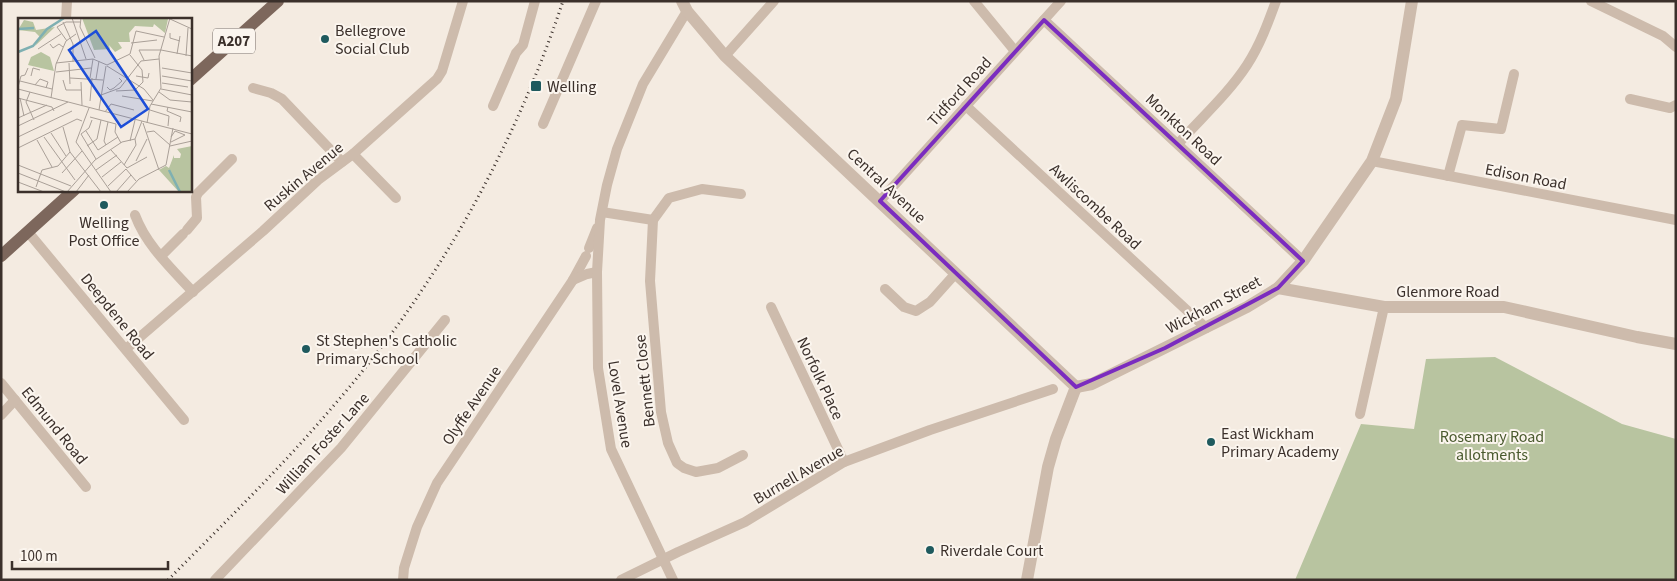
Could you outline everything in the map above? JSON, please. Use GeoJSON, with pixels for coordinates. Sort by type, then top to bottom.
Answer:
{"type":"FeatureCollection","features":[{"type":"Feature","properties":{"kind":"main road","name":"A207"},"geometry":{"type":"LineString","coordinates":[[191,79],[278,1]]}},
{"type":"Feature","properties":{"kind":"main road"},"geometry":{"type":"LineString","coordinates":[[1,256],[73,191]]}},
{"type":"Feature","properties":{"kind":"street"},"geometry":{"type":"LineString","coordinates":[[66,18],[67,1]]}},
{"type":"Feature","properties":{"kind":"street","name":"Ruskin Avenue"},"geometry":{"type":"LineString","coordinates":[[126,349],[264,231],[318,180],[353,154],[437,80],[442,71],[463,1]]}},
{"type":"Feature","properties":{"kind":"street"},"geometry":{"type":"LineString","coordinates":[[494,106],[516,53],[523,45],[535,1]]}},
{"type":"Feature","properties":{"kind":"street"},"geometry":{"type":"LineString","coordinates":[[544,124],[596,1]]}},
{"type":"Feature","properties":{"kind":"street"},"geometry":{"type":"LineString","coordinates":[[725,56],[774,1]]}},
{"type":"Feature","properties":{"kind":"street"},"geometry":{"type":"LineString","coordinates":[[974,1],[1016,51]]}},
{"type":"Feature","properties":{"kind":"street","name":"Tidford Road"},"geometry":{"type":"LineString","coordinates":[[880,200],[1061,1]]}},
{"type":"Feature","properties":{"kind":"street"},"geometry":{"type":"LineString","coordinates":[[1178,144],[1225,93],[1247,65],[1264,34],[1276,1]]}},
{"type":"Feature","properties":{"kind":"street","name":"Wickham Street"},"geometry":{"type":"LineString","coordinates":[[1076,388],[1092,384],[1247,307],[1278,288],[1303,261],[1372,161],[1396,99],[1412,1]]}},
{"type":"Feature","properties":{"kind":"street"},"geometry":{"type":"LineString","coordinates":[[1591,1],[1663,36],[1676,47]]}},
{"type":"Feature","properties":{"kind":"street","name":"Central Avenue"},"geometry":{"type":"LineString","coordinates":[[685,6],[725,56],[880,200],[1076,388]]}},
{"type":"Feature","properties":{"kind":"street","name":"Lovel Avenue"},"geometry":{"type":"LineString","coordinates":[[673,580],[611,449],[598,368],[597,272],[601,216],[606,185],[617,149],[642,84],[685,6]]}},
{"type":"Feature","properties":{"kind":"street","name":"Monkton Road"},"geometry":{"type":"LineString","coordinates":[[1044,20],[1303,261]]}},
{"type":"Feature","properties":{"kind":"street"},"geometry":{"type":"LineString","coordinates":[[1448,176],[1462,125],[1502,129],[1514,74]]}},
{"type":"Feature","properties":{"kind":"street"},"geometry":{"type":"LineString","coordinates":[[253,88],[271,93],[282,99],[342,162]]}},
{"type":"Feature","properties":{"kind":"street"},"geometry":{"type":"LineString","coordinates":[[1630,99],[1670,108],[1676,105]]}},
{"type":"Feature","properties":{"kind":"street","name":"Awliscombe Road"},"geometry":{"type":"LineString","coordinates":[[966,106],[1206,328]]}},
{"type":"Feature","properties":{"kind":"street"},"geometry":{"type":"LineString","coordinates":[[353,154],[396,198]]}},
{"type":"Feature","properties":{"kind":"street"},"geometry":{"type":"LineString","coordinates":[[161,256],[197,218],[196,197],[198,193],[232,159]]}},
{"type":"Feature","properties":{"kind":"street","name":"Edison Road"},"geometry":{"type":"LineString","coordinates":[[1372,161],[1676,220]]}},
{"type":"Feature","properties":{"kind":"street"},"geometry":{"type":"LineString","coordinates":[[601,216],[653,220],[669,198],[702,189],[741,194]]}},
{"type":"Feature","properties":{"kind":"street"},"geometry":{"type":"LineString","coordinates":[[135,215],[140,230],[148,241],[193,292]]}},
{"type":"Feature","properties":{"kind":"street","name":"Lovel Avenue"},"geometry":{"type":"LineString","coordinates":[[573,280],[587,252],[601,216]]}},
{"type":"Feature","properties":{"kind":"street","name":"Bennett Close"},"geometry":{"type":"LineString","coordinates":[[653,220],[650,281],[660,403],[668,443],[678,463],[684,468],[696,472],[718,468],[744,455]]}},
{"type":"Feature","properties":{"kind":"street","name":"Deepdene Road"},"geometry":{"type":"LineString","coordinates":[[28,232],[184,420]]}},
{"type":"Feature","properties":{"kind":"street"},"geometry":{"type":"LineString","coordinates":[[573,280],[597,272]]}},
{"type":"Feature","properties":{"kind":"street"},"geometry":{"type":"LineString","coordinates":[[886,289],[904,306],[916,311],[930,302],[956,273]]}},
{"type":"Feature","properties":{"kind":"street","name":"Olyffe Avenue"},"geometry":{"type":"LineString","coordinates":[[403,580],[404,568],[417,526],[437,483],[573,280]]}},
{"type":"Feature","properties":{"kind":"street","name":"Glenmore Road"},"geometry":{"type":"LineString","coordinates":[[1278,288],[1384,307],[1504,306],[1637,337],[1676,344]]}},
{"type":"Feature","properties":{"kind":"street","name":"Norfolk Place"},"geometry":{"type":"LineString","coordinates":[[771,307],[844,462]]}},
{"type":"Feature","properties":{"kind":"street"},"geometry":{"type":"LineString","coordinates":[[1360,414],[1384,307]]}},
{"type":"Feature","properties":{"kind":"street","name":"William Foster Lane"},"geometry":{"type":"LineString","coordinates":[[215,580],[341,448],[445,320]]}},
{"type":"Feature","properties":{"kind":"street","name":"Edmund Road"},"geometry":{"type":"LineString","coordinates":[[1,383],[86,487]]}},
{"type":"Feature","properties":{"kind":"street"},"geometry":{"type":"LineString","coordinates":[[1027,580],[1048,467],[1056,439],[1076,388]]}},
{"type":"Feature","properties":{"kind":"street","name":"Burnell Avenue"},"geometry":{"type":"LineString","coordinates":[[621,580],[745,522],[844,462],[930,430],[1053,389]]}},
{"type":"Feature","properties":{"kind":"street"},"geometry":{"type":"LineString","coordinates":[[1,415],[15,400]]}},
{"type":"Feature","properties":{"kind":"highlighted area"},"geometry":{"type":"Polygon","coordinates":[[[1044,20],[1303,261],[1278,288],[1165,348],[1076,387],[880,201],[1044,20]]]}},
{"type":"Feature","properties":{"kind":"green space","name":"Rosemary Road allotments"},"geometry":{"type":"Polygon","coordinates":[[[1495,357],[1622,424],[1676,439],[1676,580],[1295,580],[1361,424],[1414,429],[1426,359],[1495,357]]]}},
{"type":"Feature","properties":{"kind":"railway"},"geometry":{"type":"LineString","coordinates":[[168,580],[295,450],[372,359],[407,312],[469,214],[496,162],[521,110],[563,1]]}},
{"type":"Feature","properties":{"kind":"place","name":"Bellegrove Social Club"},"geometry":{"type":"Point","coordinates":[325,39]}},
{"type":"Feature","properties":{"kind":"place","name":"Welling"},"geometry":{"type":"Point","coordinates":[536,86]}},
{"type":"Feature","properties":{"kind":"place","name":"Welling Post Office"},"geometry":{"type":"Point","coordinates":[104,205]}},
{"type":"Feature","properties":{"kind":"place","name":"St Stephen's Catholic Primary School"},"geometry":{"type":"Point","coordinates":[306,349]}},
{"type":"Feature","properties":{"kind":"place","name":"East Wickham Primary Academy"},"geometry":{"type":"Point","coordinates":[1211,442]}},
{"type":"Feature","properties":{"kind":"place","name":"Riverdale Court"},"geometry":{"type":"Point","coordinates":[930,550]}}]}
